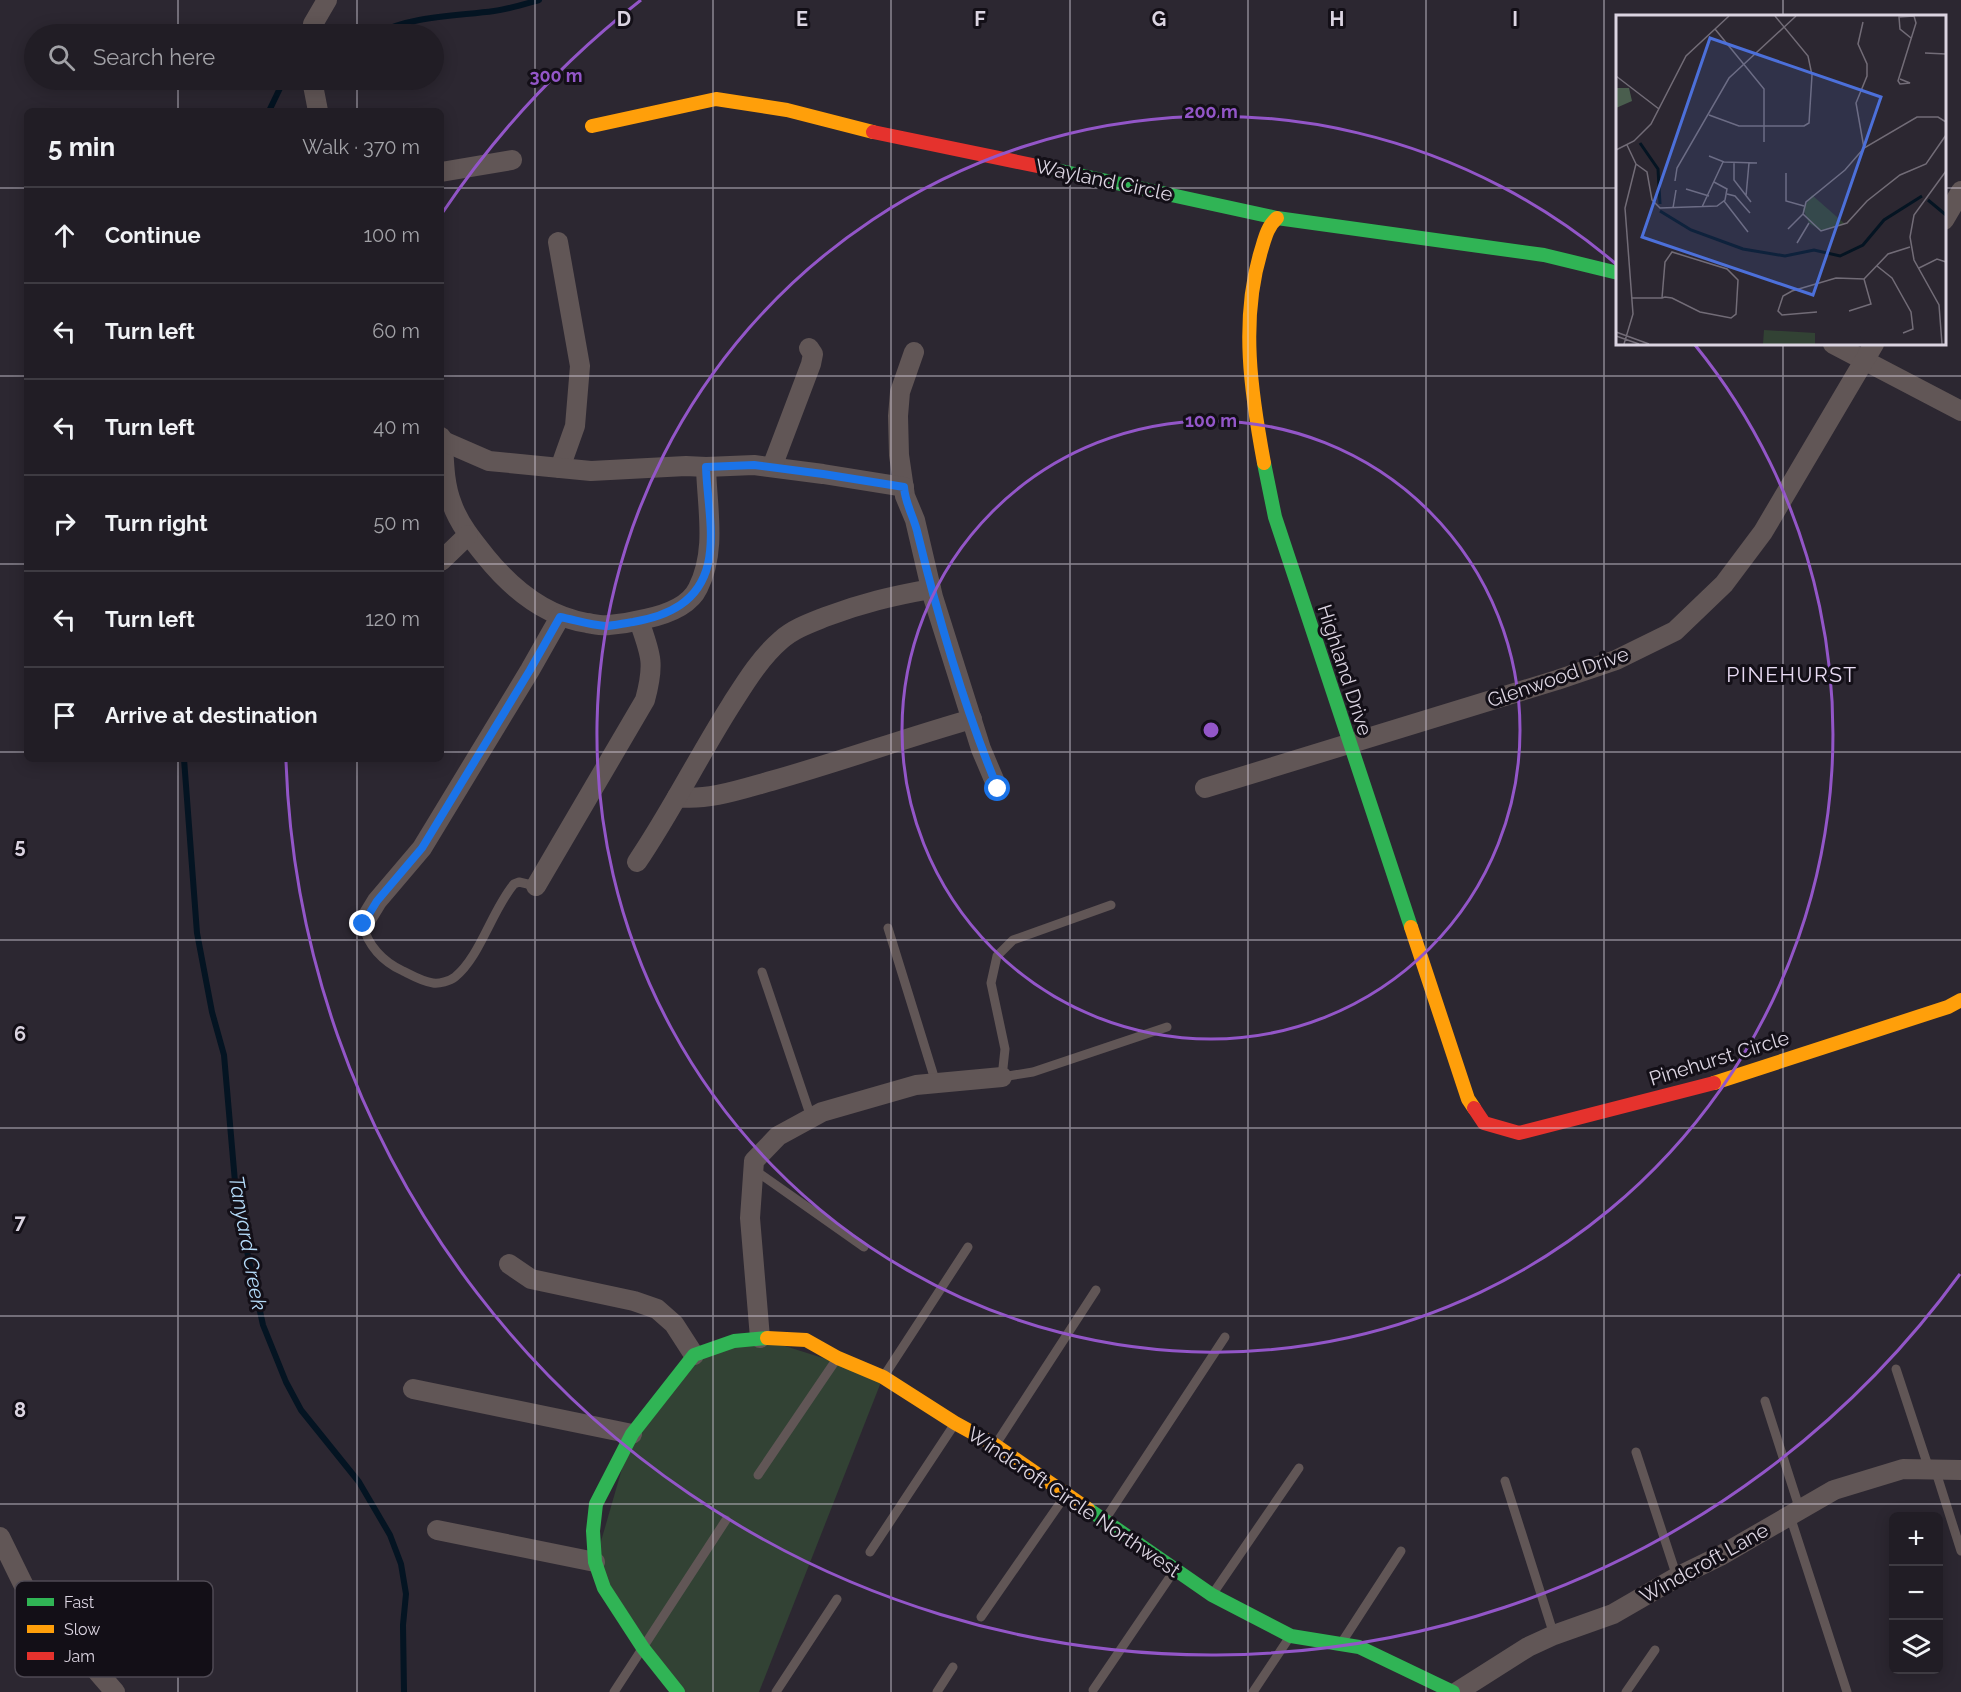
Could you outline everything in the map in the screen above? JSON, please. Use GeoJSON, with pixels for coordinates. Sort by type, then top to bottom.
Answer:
{"type":"FeatureCollection","features":[{"type":"Feature","properties":{"kind":"street"},"geometry":{"type":"LineString","coordinates":[[313,24],[327,0]]}},
{"type":"Feature","properties":{"kind":"street"},"geometry":{"type":"LineString","coordinates":[[314,90],[317,108]]}},
{"type":"Feature","properties":{"kind":"street","name":"Wayland Circle"},"geometry":{"type":"LineString","coordinates":[[592,126],[716,99],[787,110],[892,137],[1093,177],[1277,218],[1544,255],[1616,273]]}},
{"type":"Feature","properties":{"kind":"street"},"geometry":{"type":"LineString","coordinates":[[444,171],[512,160]]}},
{"type":"Feature","properties":{"kind":"street"},"geometry":{"type":"LineString","coordinates":[[1946,217],[1961,191]]}},
{"type":"Feature","properties":{"kind":"street","name":"Highland Drive"},"geometry":{"type":"LineString","coordinates":[[1277,218],[1269,225],[1251,291],[1250,361],[1258,434],[1275,517],[1468,1099],[1484,1123]]}},
{"type":"Feature","properties":{"kind":"street"},"geometry":{"type":"LineString","coordinates":[[558,242],[580,366],[575,426],[560,468]]}},
{"type":"Feature","properties":{"kind":"street"},"geometry":{"type":"LineString","coordinates":[[1838,345],[1869,351],[1961,411]]}},
{"type":"Feature","properties":{"kind":"street"},"geometry":{"type":"LineString","coordinates":[[772,467],[811,364],[813,354],[809,348]]}},
{"type":"Feature","properties":{"kind":"street","name":"Glenwood Drive"},"geometry":{"type":"LineString","coordinates":[[1205,788],[1616,660],[1675,631],[1724,584],[1763,532],[1869,351]]}},
{"type":"Feature","properties":{"kind":"street"},"geometry":{"type":"LineString","coordinates":[[914,352],[900,392],[898,417],[899,454],[905,496],[915,520],[931,589],[981,749],[998,789]]}},
{"type":"Feature","properties":{"kind":"street"},"geometry":{"type":"LineString","coordinates":[[444,440],[489,461],[591,471],[754,465],[904,487]]}},
{"type":"Feature","properties":{"kind":"street"},"geometry":{"type":"LineString","coordinates":[[444,470],[451,503],[468,535],[499,573],[524,595],[560,617],[607,626],[639,621],[678,608],[698,590],[708,564],[710,531],[706,467]]}},
{"type":"Feature","properties":{"kind":"street"},"geometry":{"type":"LineString","coordinates":[[444,558],[468,535]]}},
{"type":"Feature","properties":{"kind":"street"},"geometry":{"type":"LineString","coordinates":[[637,862],[751,674],[781,639],[803,626],[848,609],[882,598],[931,589]]}},
{"type":"Feature","properties":{"kind":"street"},"geometry":{"type":"LineString","coordinates":[[363,924],[377,901],[422,848],[560,617]]}},
{"type":"Feature","properties":{"kind":"street"},"geometry":{"type":"LineString","coordinates":[[536,886],[645,700],[652,675],[650,653],[639,621]]}},
{"type":"Feature","properties":{"kind":"street"},"geometry":{"type":"LineString","coordinates":[[677,798],[687,799],[730,792],[972,719]]}},
{"type":"Feature","properties":{"kind":"street","name":"Pinehurst Circle"},"geometry":{"type":"LineString","coordinates":[[1484,1123],[1519,1134],[1707,1084],[1961,1000]]}},
{"type":"Feature","properties":{"kind":"street"},"geometry":{"type":"LineString","coordinates":[[760,1338],[750,1218],[754,1161],[778,1136],[822,1112],[916,1085],[1002,1077]]}},
{"type":"Feature","properties":{"kind":"street"},"geometry":{"type":"LineString","coordinates":[[509,1264],[531,1279],[634,1301],[657,1309],[674,1324],[694,1355],[632,1434],[596,1504],[593,1531],[595,1562],[604,1588],[643,1648],[678,1692]]}},
{"type":"Feature","properties":{"kind":"street","name":"Windcroft Circle Northwest"},"geometry":{"type":"LineString","coordinates":[[694,1355],[734,1341],[760,1338],[806,1340],[838,1358],[883,1377],[955,1423],[995,1445],[1212,1595],[1291,1636],[1359,1647],[1455,1692]]}},
{"type":"Feature","properties":{"kind":"street"},"geometry":{"type":"LineString","coordinates":[[413,1389],[632,1434]]}},
{"type":"Feature","properties":{"kind":"street","name":"Windcroft Lane"},"geometry":{"type":"LineString","coordinates":[[1455,1692],[1528,1647],[1613,1614],[1834,1490],[1903,1469],[1961,1470]]}},
{"type":"Feature","properties":{"kind":"street"},"geometry":{"type":"LineString","coordinates":[[437,1530],[595,1562]]}},
{"type":"Feature","properties":{"kind":"street"},"geometry":{"type":"LineString","coordinates":[[0,1537],[22,1581]]}},
{"type":"Feature","properties":{"kind":"street"},"geometry":{"type":"LineString","coordinates":[[103,1677],[116,1692]]}},
{"type":"Feature","properties":{"kind":"lane"},"geometry":{"type":"LineString","coordinates":[[363,924],[365,935],[378,954],[400,970],[432,983],[443,982],[454,978],[469,961],[514,884],[519,882],[536,886]]}},
{"type":"Feature","properties":{"kind":"lane"},"geometry":{"type":"LineString","coordinates":[[1111,905],[1013,940],[997,956],[991,983],[1005,1049],[1002,1077],[1033,1072],[1167,1027]]}},
{"type":"Feature","properties":{"kind":"lane"},"geometry":{"type":"LineString","coordinates":[[888,927],[936,1084]]}},
{"type":"Feature","properties":{"kind":"lane"},"geometry":{"type":"LineString","coordinates":[[762,972],[811,1117]]}},
{"type":"Feature","properties":{"kind":"lane"},"geometry":{"type":"LineString","coordinates":[[752,1169],[864,1247]]}},
{"type":"Feature","properties":{"kind":"lane"},"geometry":{"type":"LineString","coordinates":[[883,1377],[968,1247]]}},
{"type":"Feature","properties":{"kind":"lane"},"geometry":{"type":"LineString","coordinates":[[995,1445],[1096,1290]]}},
{"type":"Feature","properties":{"kind":"lane"},"geometry":{"type":"LineString","coordinates":[[1104,1520],[1225,1337]]}},
{"type":"Feature","properties":{"kind":"lane"},"geometry":{"type":"LineString","coordinates":[[758,1475],[838,1358]]}},
{"type":"Feature","properties":{"kind":"lane"},"geometry":{"type":"LineString","coordinates":[[1896,1369],[1961,1551]]}},
{"type":"Feature","properties":{"kind":"lane"},"geometry":{"type":"LineString","coordinates":[[1765,1401],[1846,1692]]}},
{"type":"Feature","properties":{"kind":"lane"},"geometry":{"type":"LineString","coordinates":[[870,1552],[955,1423]]}},
{"type":"Feature","properties":{"kind":"lane"},"geometry":{"type":"LineString","coordinates":[[1636,1452],[1677,1577]]}},
{"type":"Feature","properties":{"kind":"lane"},"geometry":{"type":"LineString","coordinates":[[1212,1595],[1299,1468]]}},
{"type":"Feature","properties":{"kind":"lane"},"geometry":{"type":"LineString","coordinates":[[1505,1481],[1554,1635]]}},
{"type":"Feature","properties":{"kind":"lane"},"geometry":{"type":"LineString","coordinates":[[981,1617],[1067,1494]]}},
{"type":"Feature","properties":{"kind":"lane"},"geometry":{"type":"LineString","coordinates":[[614,1692],[726,1520]]}},
{"type":"Feature","properties":{"kind":"lane"},"geometry":{"type":"LineString","coordinates":[[1341,1644],[1401,1551]]}},
{"type":"Feature","properties":{"kind":"lane"},"geometry":{"type":"LineString","coordinates":[[1093,1690],[1176,1569]]}},
{"type":"Feature","properties":{"kind":"lane"},"geometry":{"type":"LineString","coordinates":[[776,1692],[837,1599]]}},
{"type":"Feature","properties":{"kind":"lane"},"geometry":{"type":"LineString","coordinates":[[1253,1692],[1291,1636]]}},
{"type":"Feature","properties":{"kind":"lane"},"geometry":{"type":"LineString","coordinates":[[1626,1692],[1655,1650]]}},
{"type":"Feature","properties":{"kind":"lane"},"geometry":{"type":"LineString","coordinates":[[937,1692],[953,1667]]}},
{"type":"Feature","properties":{"kind":"green space"},"geometry":{"type":"Polygon","coordinates":[[[760,1338],[883,1377],[759,1692],[678,1692],[595,1562],[632,1434],[694,1355],[760,1338]]]}},
{"type":"Feature","properties":{"kind":"waterway","name":"Tanyard Creek"},"geometry":{"type":"LineString","coordinates":[[404,24],[418,20],[500,10],[539,0]]}},
{"type":"Feature","properties":{"kind":"waterway","name":"Tanyard Creek"},"geometry":{"type":"LineString","coordinates":[[270,108],[279,90]]}},
{"type":"Feature","properties":{"kind":"waterway","name":"Tanyard Creek"},"geometry":{"type":"LineString","coordinates":[[184,762],[197,933],[212,1012],[224,1055],[237,1205],[263,1325],[286,1382],[301,1410],[359,1482],[390,1535],[401,1564],[406,1594],[403,1625],[404,1692]]}},
{"type":"Feature","properties":{"kind":"traffic: fast"},"geometry":{"type":"LineString","coordinates":[[1047,168],[1277,218],[1544,255],[1616,273]]}},
{"type":"Feature","properties":{"kind":"traffic: fast"},"geometry":{"type":"LineString","coordinates":[[1264,463],[1275,517],[1411,927]]}},
{"type":"Feature","properties":{"kind":"traffic: fast"},"geometry":{"type":"LineString","coordinates":[[678,1692],[643,1648],[604,1588],[595,1562],[593,1531],[596,1504],[632,1434],[694,1355],[734,1341],[767,1338]]}},
{"type":"Feature","properties":{"kind":"traffic: fast"},"geometry":{"type":"LineString","coordinates":[[1088,1509],[1212,1595],[1291,1636],[1359,1647],[1453,1692]]}},
{"type":"Feature","properties":{"kind":"traffic: slow"},"geometry":{"type":"LineString","coordinates":[[592,126],[716,99],[787,110],[873,132]]}},
{"type":"Feature","properties":{"kind":"traffic: slow"},"geometry":{"type":"LineString","coordinates":[[1264,463],[1255,410],[1249,330],[1251,303],[1261,251],[1265,237],[1277,218]]}},
{"type":"Feature","properties":{"kind":"traffic: slow"},"geometry":{"type":"LineString","coordinates":[[1411,927],[1468,1099],[1474,1108]]}},
{"type":"Feature","properties":{"kind":"traffic: slow"},"geometry":{"type":"LineString","coordinates":[[1714,1083],[1948,1007],[1961,1000]]}},
{"type":"Feature","properties":{"kind":"traffic: slow"},"geometry":{"type":"LineString","coordinates":[[767,1338],[806,1340],[838,1358],[883,1377],[955,1423],[995,1445],[1088,1509]]}},
{"type":"Feature","properties":{"kind":"traffic: jam"},"geometry":{"type":"LineString","coordinates":[[873,132],[1047,168]]}},
{"type":"Feature","properties":{"kind":"traffic: jam"},"geometry":{"type":"LineString","coordinates":[[1474,1108],[1484,1123],[1519,1133],[1714,1083]]}},
{"type":"Feature","properties":{"kind":"district","name":"PINEHURST"},"geometry":{"type":"Point","coordinates":[1792,674]}},
{"type":"Feature","properties":{"kind":"route"},"geometry":{"type":"LineString","coordinates":[[363,924],[377,901],[422,848],[560,617],[607,626],[639,621],[678,608],[698,590],[708,564],[710,531],[706,467],[754,465],[904,487],[905,496],[915,520],[933,597],[981,749],[998,789]]}}]}
